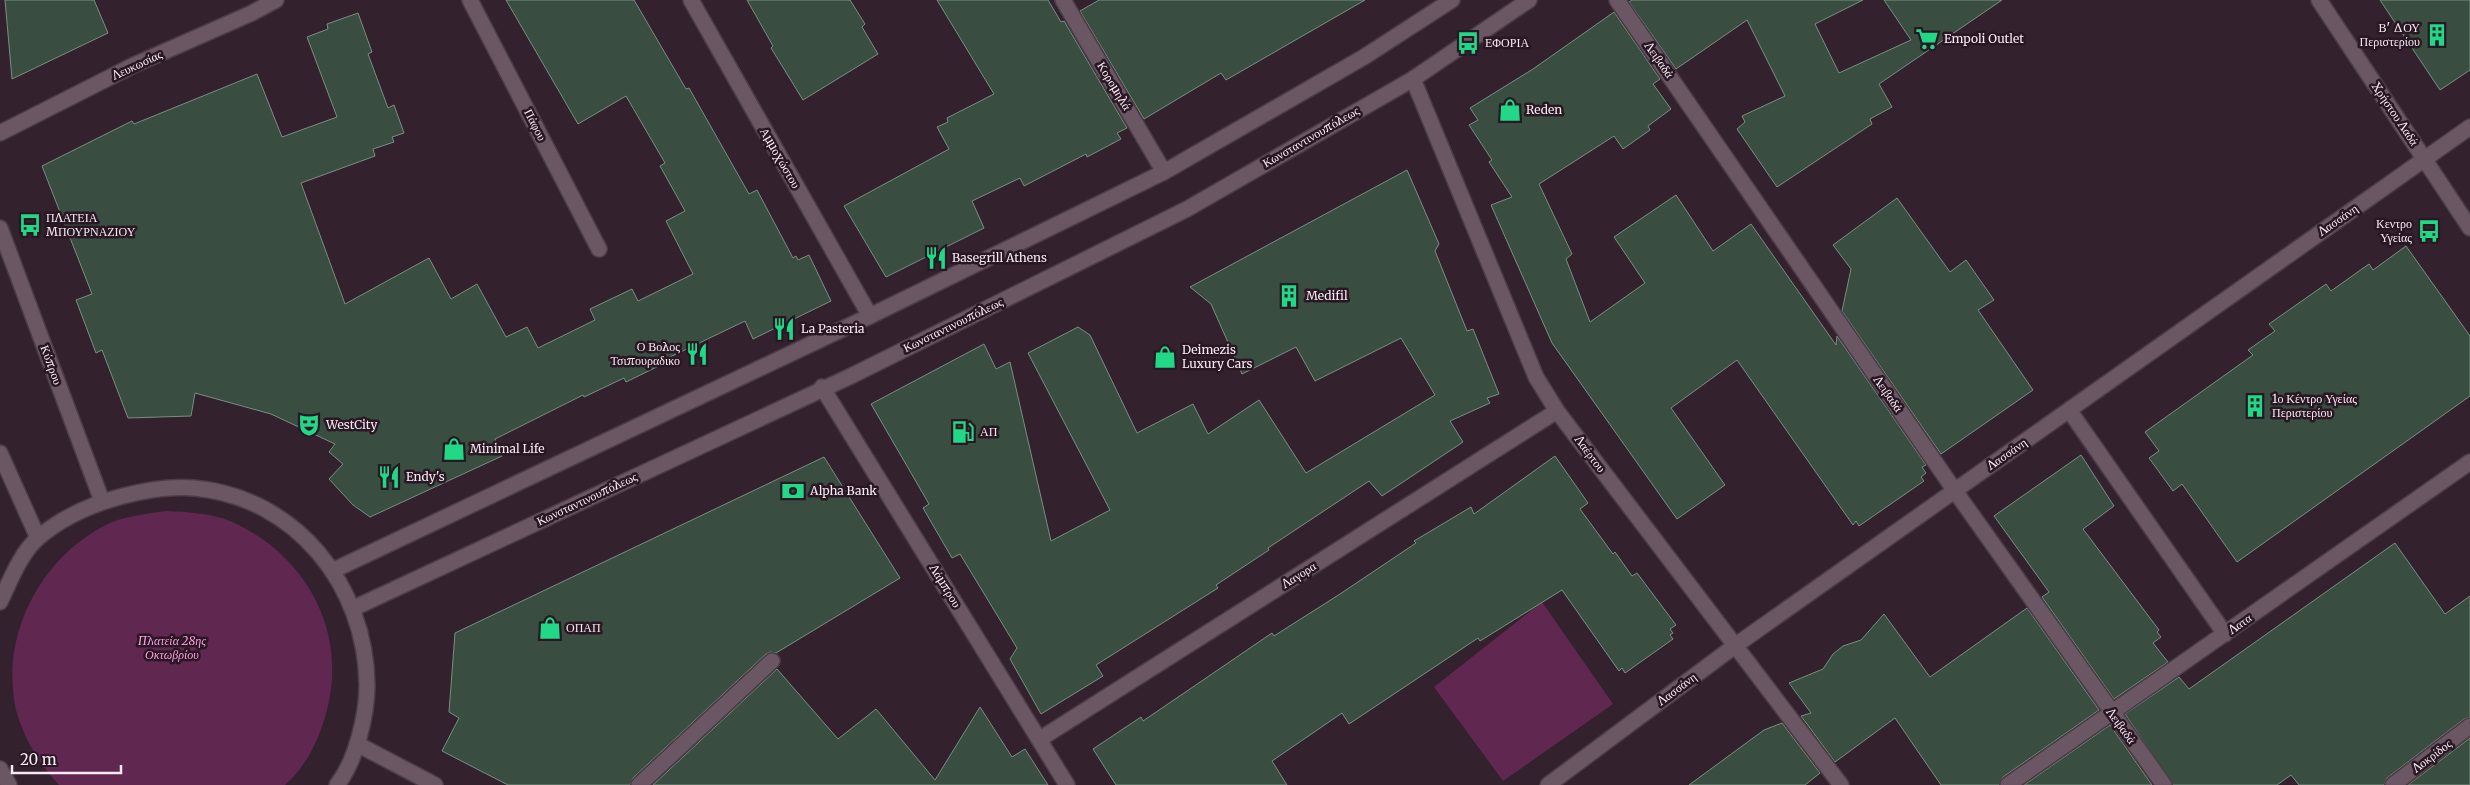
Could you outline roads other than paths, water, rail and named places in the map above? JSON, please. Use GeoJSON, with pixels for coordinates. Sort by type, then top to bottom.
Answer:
{"type":"FeatureCollection","features":[{"type":"Feature","properties":{"kind":"street","name":"Λευκωσίας"},"geometry":{"type":"LineString","coordinates":[[0,133],[134,65],[252,13],[276,0]]}},
{"type":"Feature","properties":{"kind":"street","name":"Πάφου"},"geometry":{"type":"LineString","coordinates":[[470,0],[599,249]]}},
{"type":"Feature","properties":{"kind":"street","name":"Αμμοχώστου"},"geometry":{"type":"LineString","coordinates":[[691,0],[870,316]]}},
{"type":"Feature","properties":{"kind":"street","name":"Κορομηλά"},"geometry":{"type":"LineString","coordinates":[[1063,0],[1164,172]]}},
{"type":"Feature","properties":{"kind":"street"},"geometry":{"type":"LineString","coordinates":[[334,570],[870,316],[1164,172],[1364,57],[1452,0]]}},
{"type":"Feature","properties":{"kind":"street","name":"Κωνσταντινουπόλεως"},"geometry":{"type":"LineString","coordinates":[[354,608],[822,387],[851,376],[1186,208],[1413,79],[1529,0]]}},
{"type":"Feature","properties":{"kind":"street","name":"Λειβαδά"},"geometry":{"type":"LineString","coordinates":[[1617,0],[1955,490],[2164,785]]}},
{"type":"Feature","properties":{"kind":"street","name":"Χρήστου Λαδά"},"geometry":{"type":"LineString","coordinates":[[2319,0],[2470,228]]}},
{"type":"Feature","properties":{"kind":"street","name":"Λαέρτου"},"geometry":{"type":"LineString","coordinates":[[1413,79],[1536,377],[1557,411],[1841,785]]}},
{"type":"Feature","properties":{"kind":"street","name":"Λασσάνη"},"geometry":{"type":"LineString","coordinates":[[1548,785],[1736,645],[2470,128]]}},
{"type":"Feature","properties":{"kind":"street","name":"Κύπρου"},"geometry":{"type":"LineString","coordinates":[[0,228],[102,501]]}},
{"type":"Feature","properties":{"kind":"street","name":"Λάμπρου"},"geometry":{"type":"LineString","coordinates":[[822,387],[1067,785]]}},
{"type":"Feature","properties":{"kind":"street"},"geometry":{"type":"LineString","coordinates":[[2069,410],[2225,634]]}},
{"type":"Feature","properties":{"kind":"street","name":"Λαγορα"},"geometry":{"type":"LineString","coordinates":[[1040,739],[1557,411]]}},
{"type":"Feature","properties":{"kind":"street"},"geometry":{"type":"LineString","coordinates":[[0,453],[38,538]]}},
{"type":"Feature","properties":{"kind":"street","name":"Λατα"},"geometry":{"type":"LineString","coordinates":[[2008,785],[2470,462]]}},
{"type":"Feature","properties":{"kind":"street"},"geometry":{"type":"LineString","coordinates":[[0,602],[26,554],[38,538],[76,512],[102,501],[151,489],[194,488],[236,497],[275,515],[310,542],[334,570],[354,608],[366,658],[367,702],[356,744],[340,784]]}},
{"type":"Feature","properties":{"kind":"street"},"geometry":{"type":"LineString","coordinates":[[639,785],[772,661]]}},
{"type":"Feature","properties":{"kind":"street","name":"Λοκρίδος"},"geometry":{"type":"LineString","coordinates":[[2394,785],[2470,726]]}},
{"type":"Feature","properties":{"kind":"street"},"geometry":{"type":"LineString","coordinates":[[356,744],[435,785]]}},
{"type":"Feature","properties":{"kind":"street"},"geometry":{"type":"LineString","coordinates":[[0,769],[9,785]]}},
{"type":"Feature","properties":{"kind":"place","name":"Β' ΔΟΥ Περιστερίου"},"geometry":{"type":"Point","coordinates":[2437,35]}},
{"type":"Feature","properties":{"kind":"place","name":"Empoli Outlet"},"geometry":{"type":"Point","coordinates":[1927,39]}},
{"type":"Feature","properties":{"kind":"place","name":"ΕΦΟΡΙΑ"},"geometry":{"type":"Point","coordinates":[1468,43]}},
{"type":"Feature","properties":{"kind":"place","name":"Reden"},"geometry":{"type":"Point","coordinates":[1510,110]}},
{"type":"Feature","properties":{"kind":"place","name":"ΠΛΑΤΕΙΑ ΜΠΟΥΡΝΑΖΙΟΥ"},"geometry":{"type":"Point","coordinates":[30,225]}},
{"type":"Feature","properties":{"kind":"place","name":"Κεντρο Υγείας"},"geometry":{"type":"Point","coordinates":[2429,231]}},
{"type":"Feature","properties":{"kind":"place","name":"Basegrill Athens"},"geometry":{"type":"Point","coordinates":[936,258]}},
{"type":"Feature","properties":{"kind":"place","name":"Medifil"},"geometry":{"type":"Point","coordinates":[1289,296]}},
{"type":"Feature","properties":{"kind":"place","name":"La Pasteria"},"geometry":{"type":"Point","coordinates":[784,329]}},
{"type":"Feature","properties":{"kind":"place","name":"Ο Βολος Τσιπουραδικο"},"geometry":{"type":"Point","coordinates":[697,354]}},
{"type":"Feature","properties":{"kind":"place","name":"Deimezis Luxury Cars"},"geometry":{"type":"Point","coordinates":[1165,357]}},
{"type":"Feature","properties":{"kind":"place","name":"1ο Κέντρο Υγείας Περιστερίου"},"geometry":{"type":"Point","coordinates":[2255,406]}},
{"type":"Feature","properties":{"kind":"place","name":"WestCity"},"geometry":{"type":"Point","coordinates":[309,425]}},
{"type":"Feature","properties":{"kind":"place","name":"ΑΠ"},"geometry":{"type":"Point","coordinates":[963,432]}},
{"type":"Feature","properties":{"kind":"place","name":"Minimal Life"},"geometry":{"type":"Point","coordinates":[454,449]}},
{"type":"Feature","properties":{"kind":"place","name":"Endy's"},"geometry":{"type":"Point","coordinates":[389,477]}},
{"type":"Feature","properties":{"kind":"place","name":"Alpha Bank"},"geometry":{"type":"Point","coordinates":[793,491]}},
{"type":"Feature","properties":{"kind":"place","name":"ΟΠΑΠ"},"geometry":{"type":"Point","coordinates":[550,628]}},
{"type":"Feature","properties":{"kind":"park label","name":"Πλατεία 28ης Οκτωβρίου"},"geometry":{"type":"Point","coordinates":[172,648]}}]}
